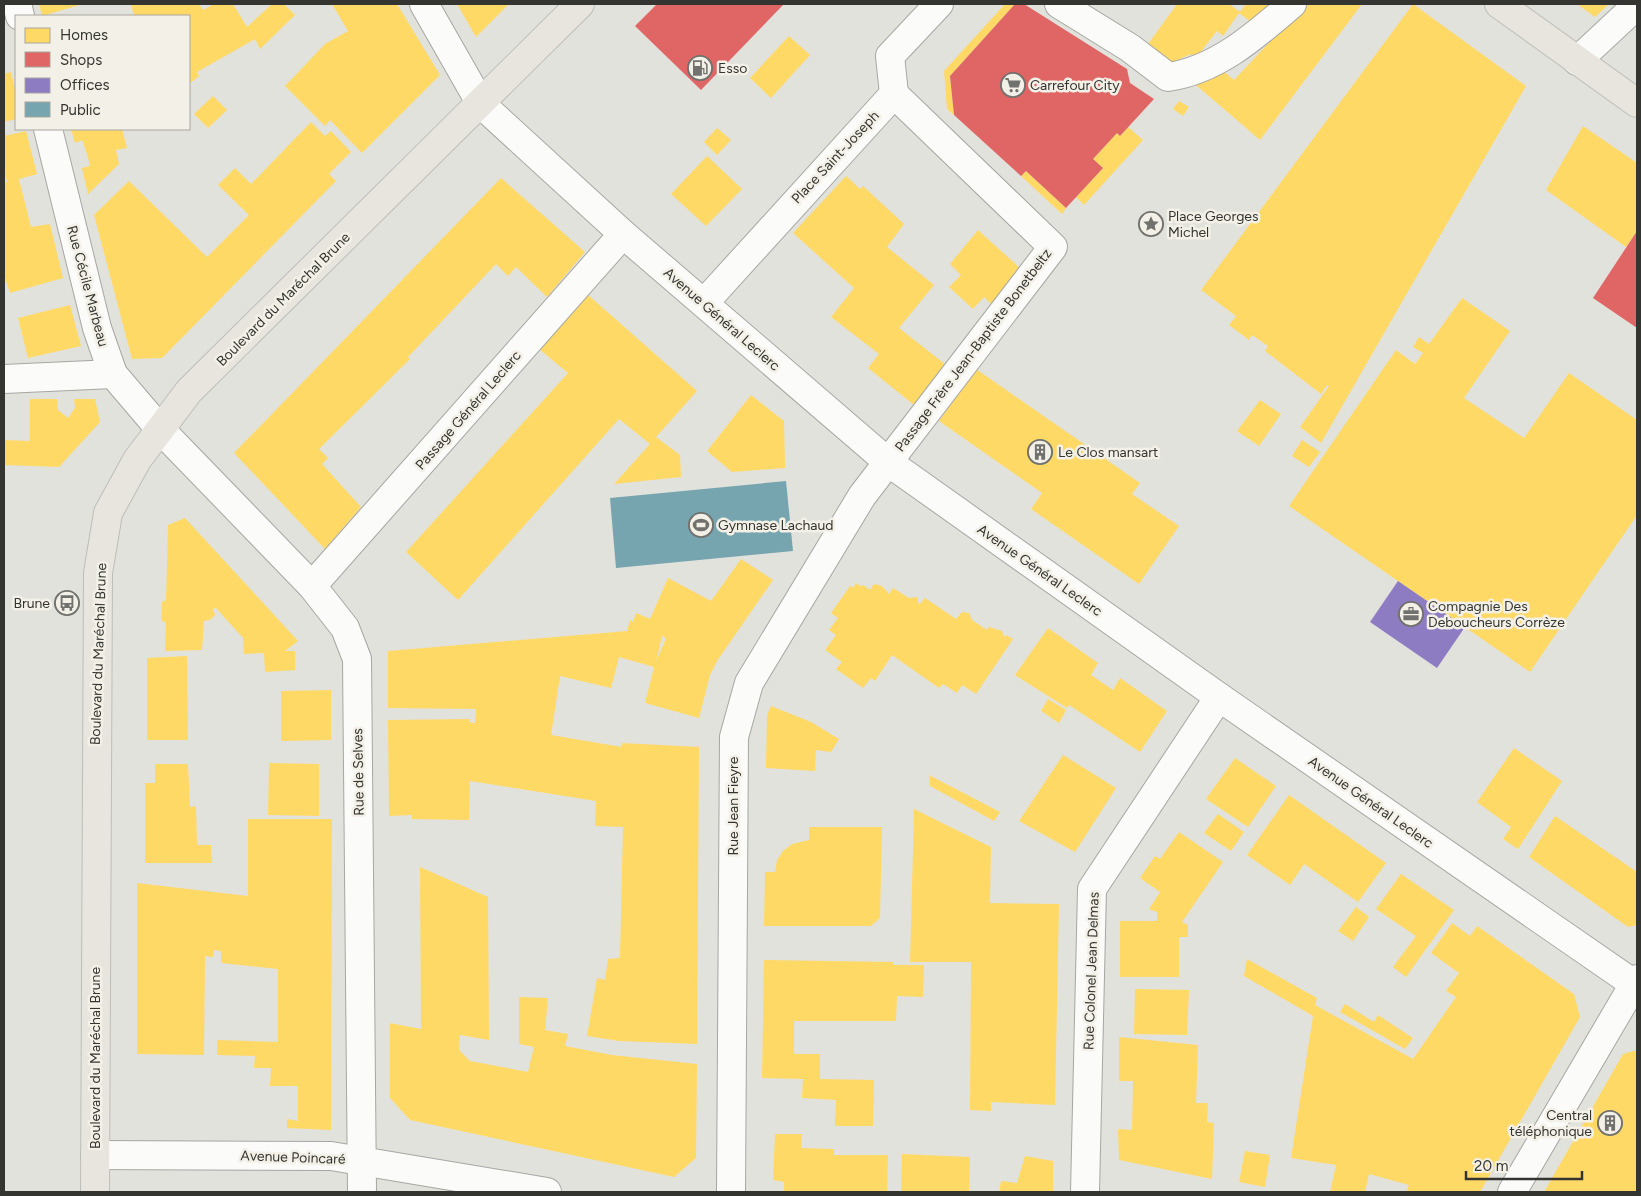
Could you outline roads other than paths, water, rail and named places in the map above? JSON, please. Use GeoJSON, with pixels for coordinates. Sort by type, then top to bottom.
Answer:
{"type":"FeatureCollection","features":[{"type":"Feature","properties":{"kind":"main road","name":"Boulevard du Maréchal Brune"},"geometry":{"type":"LineString","coordinates":[[95,1192],[98,573],[108,513],[137,460],[159,428],[189,391],[580,4]]}},
{"type":"Feature","properties":{"kind":"main road"},"geometry":{"type":"LineString","coordinates":[[1499,4],[1637,103]]}},
{"type":"Feature","properties":{"kind":"street","name":"Avenue Général Leclerc"},"geometry":{"type":"LineString","coordinates":[[424,4],[481,104],[623,234],[888,462],[1219,697],[1636,983]]}},
{"type":"Feature","properties":{"kind":"street"},"geometry":{"type":"LineString","coordinates":[[894,94],[890,56],[939,4]]}},
{"type":"Feature","properties":{"kind":"street"},"geometry":{"type":"LineString","coordinates":[[1059,4],[1130,48],[1168,77],[1185,74],[1239,48],[1292,4]]}},
{"type":"Feature","properties":{"kind":"street"},"geometry":{"type":"LineString","coordinates":[[1578,61],[1637,5]]}},
{"type":"Feature","properties":{"kind":"street","name":"Place Saint-Joseph"},"geometry":{"type":"LineString","coordinates":[[704,303],[894,94]]}},
{"type":"Feature","properties":{"kind":"street","name":"Passage Frère Jean-Baptiste Bonetbeltz"},"geometry":{"type":"LineString","coordinates":[[888,462],[1053,246],[894,94]]}},
{"type":"Feature","properties":{"kind":"street","name":"Rue Cécile Marbeau"},"geometry":{"type":"LineString","coordinates":[[48,130],[97,328],[113,374],[159,428]]}},
{"type":"Feature","properties":{"kind":"street","name":"Passage Général Leclerc"},"geometry":{"type":"LineString","coordinates":[[312,586],[623,234]]}},
{"type":"Feature","properties":{"kind":"street"},"geometry":{"type":"LineString","coordinates":[[4,379],[113,374]]}},
{"type":"Feature","properties":{"kind":"street","name":"Rue de Selves"},"geometry":{"type":"LineString","coordinates":[[159,428],[312,586],[345,628],[357,659],[362,1192]]}},
{"type":"Feature","properties":{"kind":"street","name":"Rue Jean Fieyre"},"geometry":{"type":"LineString","coordinates":[[730,1192],[734,738],[749,683],[862,496],[888,462]]}},
{"type":"Feature","properties":{"kind":"street","name":"Rue Colonel Jean Delmas"},"geometry":{"type":"LineString","coordinates":[[1085,1192],[1092,889],[1219,697]]}},
{"type":"Feature","properties":{"kind":"street"},"geometry":{"type":"LineString","coordinates":[[1512,1192],[1636,983]]}},
{"type":"Feature","properties":{"kind":"street","name":"Avenue Poincaré"},"geometry":{"type":"LineString","coordinates":[[95,1155],[331,1156],[547,1192]]}},
{"type":"Feature","properties":{"kind":"place","name":"Esso"},"geometry":{"type":"Point","coordinates":[700,68]}},
{"type":"Feature","properties":{"kind":"place","name":"Carrefour City"},"geometry":{"type":"Point","coordinates":[1013,85]}},
{"type":"Feature","properties":{"kind":"place","name":"Place Georges Michel"},"geometry":{"type":"Point","coordinates":[1151,224]}},
{"type":"Feature","properties":{"kind":"place","name":"Le Clos mansart"},"geometry":{"type":"Point","coordinates":[1040,452]}},
{"type":"Feature","properties":{"kind":"place","name":"Gymnase Lachaud"},"geometry":{"type":"Point","coordinates":[701,525]}},
{"type":"Feature","properties":{"kind":"place","name":"Brune"},"geometry":{"type":"Point","coordinates":[67,603]}},
{"type":"Feature","properties":{"kind":"place","name":"Compagnie Des Deboucheurs Corrèze"},"geometry":{"type":"Point","coordinates":[1411,614]}},
{"type":"Feature","properties":{"kind":"place","name":"Central téléphonique"},"geometry":{"type":"Point","coordinates":[1610,1123]}}]}
